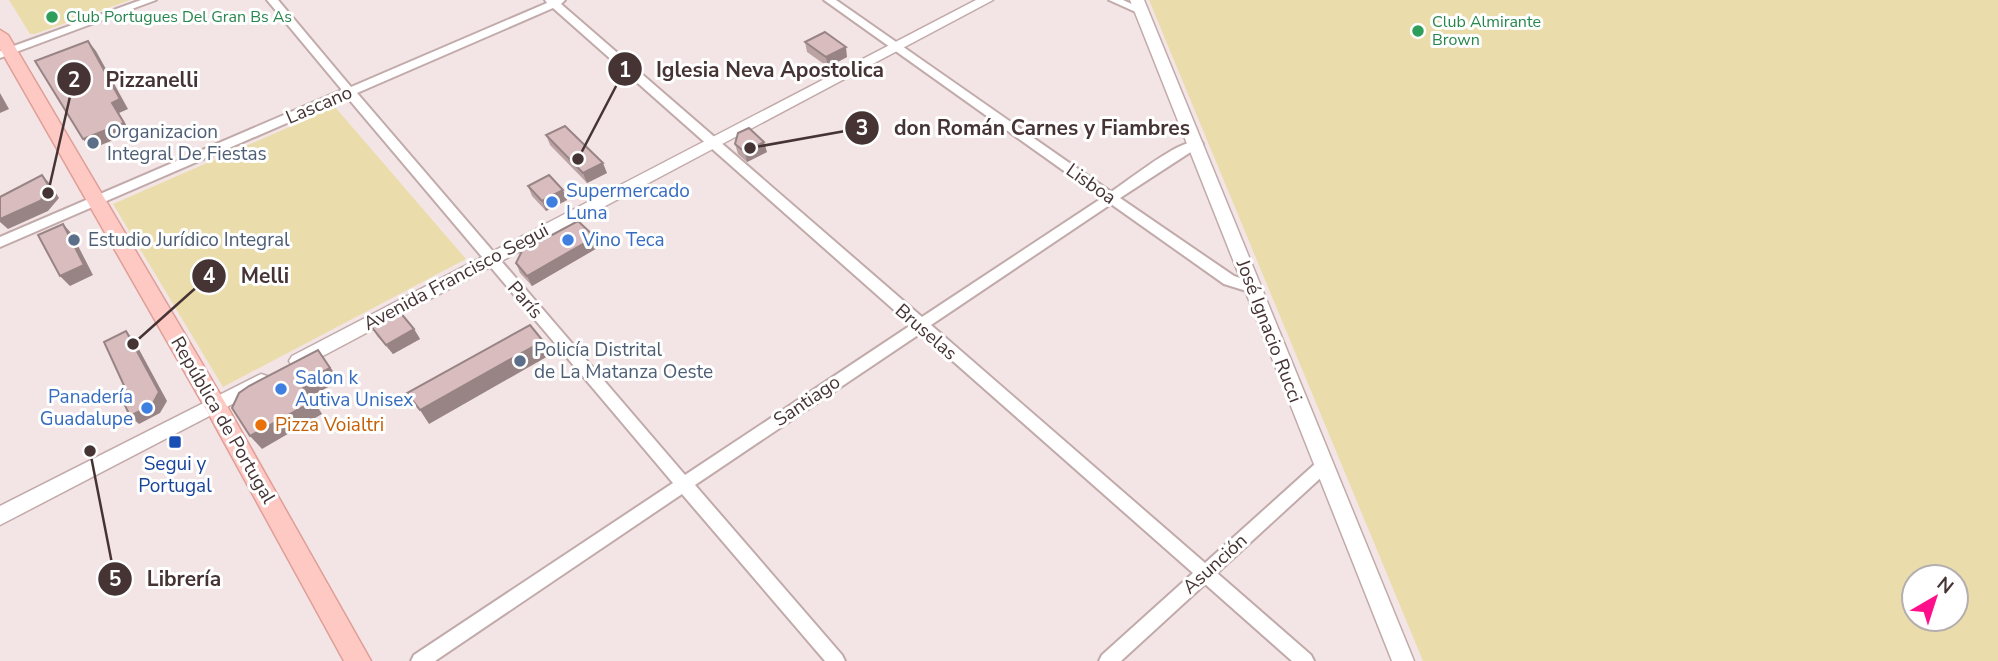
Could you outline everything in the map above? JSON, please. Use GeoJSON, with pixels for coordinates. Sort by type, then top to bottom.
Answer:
{"type":"FeatureCollection","features":[{"type":"Feature","properties":{"kind":"main road","name":"República de Portugal"},"geometry":{"type":"LineString","coordinates":[[3,47],[97,200],[358,661]]}},
{"type":"Feature","properties":{"kind":"street"},"geometry":{"type":"LineString","coordinates":[[3,47],[151,0]]}},
{"type":"Feature","properties":{"kind":"street","name":"París"},"geometry":{"type":"LineString","coordinates":[[272,0],[490,259],[836,661]]}},
{"type":"Feature","properties":{"kind":"street","name":"Lisboa"},"geometry":{"type":"LineString","coordinates":[[829,0],[1229,280],[1253,288]]}},
{"type":"Feature","properties":{"kind":"street","name":"Avenida Francisco Segui"},"geometry":{"type":"LineString","coordinates":[[0,516],[986,0]]}},
{"type":"Feature","properties":{"kind":"street"},"geometry":{"type":"LineString","coordinates":[[1114,0],[1139,6]]}},
{"type":"Feature","properties":{"kind":"street","name":"Lascano"},"geometry":{"type":"LineString","coordinates":[[0,242],[555,1]]}},
{"type":"Feature","properties":{"kind":"street","name":"Bruselas"},"geometry":{"type":"LineString","coordinates":[[555,1],[919,326],[1305,661]]}},
{"type":"Feature","properties":{"kind":"street","name":"José Ignacio Rucci"},"geometry":{"type":"LineString","coordinates":[[1139,6],[1197,144],[1321,468],[1403,661]]}},
{"type":"Feature","properties":{"kind":"street","name":"Santiago"},"geometry":{"type":"LineString","coordinates":[[420,661],[1181,151],[1197,144]]}},
{"type":"Feature","properties":{"kind":"street","name":"Asunción"},"geometry":{"type":"LineString","coordinates":[[1108,661],[1321,468]]}},
{"type":"Feature","properties":{"kind":"shaded area","name":"Club Portugues Del Gran Bs As"},"geometry":{"type":"Polygon","coordinates":[[[9,0],[130,0],[30,34],[9,0]]]}},
{"type":"Feature","properties":{"kind":"shaded area"},"geometry":{"type":"Polygon","coordinates":[[[1149,0],[1998,0],[1998,661],[1423,661],[1149,0]]]}},
{"type":"Feature","properties":{"kind":"shaded area"},"geometry":{"type":"Polygon","coordinates":[[[335,107],[466,259],[223,387],[113,204],[335,107]]]}},
{"type":"Feature","properties":{"kind":"building"},"geometry":{"type":"Polygon","coordinates":[[[825,32],[846,47],[826,57],[805,42],[825,32]]]}},
{"type":"Feature","properties":{"kind":"building"},"geometry":{"type":"Polygon","coordinates":[[[88,41],[120,99],[112,103],[124,123],[83,139],[35,61],[88,41]]]}},
{"type":"Feature","properties":{"kind":"building"},"geometry":{"type":"Polygon","coordinates":[[[565,126],[603,163],[583,173],[546,135],[565,126]]]}},
{"type":"Feature","properties":{"kind":"building"},"geometry":{"type":"Polygon","coordinates":[[[749,128],[764,142],[745,152],[735,144],[738,133],[749,128]]]}},
{"type":"Feature","properties":{"kind":"building"},"geometry":{"type":"Polygon","coordinates":[[[42,175],[50,188],[40,201],[0,219],[0,197],[42,175]]]}},
{"type":"Feature","properties":{"kind":"building"},"geometry":{"type":"Polygon","coordinates":[[[549,175],[563,190],[542,201],[528,186],[549,175]]]}},
{"type":"Feature","properties":{"kind":"building"},"geometry":{"type":"Polygon","coordinates":[[[578,221],[595,237],[527,276],[516,263],[522,251],[578,221]]]}},
{"type":"Feature","properties":{"kind":"building"},"geometry":{"type":"Polygon","coordinates":[[[63,224],[84,265],[60,276],[38,235],[63,224]]]}},
{"type":"Feature","properties":{"kind":"building"},"geometry":{"type":"Polygon","coordinates":[[[399,311],[414,329],[386,345],[371,326],[399,311]]]}},
{"type":"Feature","properties":{"kind":"building"},"geometry":{"type":"Polygon","coordinates":[[[530,325],[543,341],[420,410],[407,393],[530,325]]]}},
{"type":"Feature","properties":{"kind":"building"},"geometry":{"type":"Polygon","coordinates":[[[126,331],[159,392],[152,405],[130,416],[120,395],[127,392],[104,342],[126,331]]]}},
{"type":"Feature","properties":{"kind":"building"},"geometry":{"type":"Polygon","coordinates":[[[318,350],[330,368],[301,383],[312,402],[250,436],[232,408],[239,393],[318,350]]]}},
{"type":"Feature","properties":{"kind":"place","name":"Club Portugues Del Gran Bs As"},"geometry":{"type":"Point","coordinates":[52,17]}},
{"type":"Feature","properties":{"kind":"place","name":"Club Almirante Brown"},"geometry":{"type":"Point","coordinates":[1418,31]}},
{"type":"Feature","properties":{"kind":"place","name":"Organizacion Integral De Fiestas"},"geometry":{"type":"Point","coordinates":[93,143]}},
{"type":"Feature","properties":{"kind":"place","name":"don Román Carnes y Fiambres"},"geometry":{"type":"Point","coordinates":[750,148]}},
{"type":"Feature","properties":{"kind":"place","name":"Iglesia Neva Apostolica"},"geometry":{"type":"Point","coordinates":[578,159]}},
{"type":"Feature","properties":{"kind":"place","name":"Pizzanelli"},"geometry":{"type":"Point","coordinates":[48,193]}},
{"type":"Feature","properties":{"kind":"place","name":"Supermercado Luna"},"geometry":{"type":"Point","coordinates":[552,202]}},
{"type":"Feature","properties":{"kind":"place","name":"Estudio Jurídico Integral"},"geometry":{"type":"Point","coordinates":[74,240]}},
{"type":"Feature","properties":{"kind":"place","name":"Vino Teca"},"geometry":{"type":"Point","coordinates":[568,240]}},
{"type":"Feature","properties":{"kind":"place","name":"Melli"},"geometry":{"type":"Point","coordinates":[133,344]}},
{"type":"Feature","properties":{"kind":"place","name":"Policía Distrital de La Matanza Oeste"},"geometry":{"type":"Point","coordinates":[520,361]}},
{"type":"Feature","properties":{"kind":"place","name":"Salon k Autiva Unisex"},"geometry":{"type":"Point","coordinates":[281,389]}},
{"type":"Feature","properties":{"kind":"place","name":"Panadería Guadalupe"},"geometry":{"type":"Point","coordinates":[147,408]}},
{"type":"Feature","properties":{"kind":"place","name":"Pizza Voialtri"},"geometry":{"type":"Point","coordinates":[261,425]}},
{"type":"Feature","properties":{"kind":"place","name":"Segui y Portugal"},"geometry":{"type":"Point","coordinates":[175,442]}},
{"type":"Feature","properties":{"kind":"place","name":"Librería"},"geometry":{"type":"Point","coordinates":[90,451]}}]}
